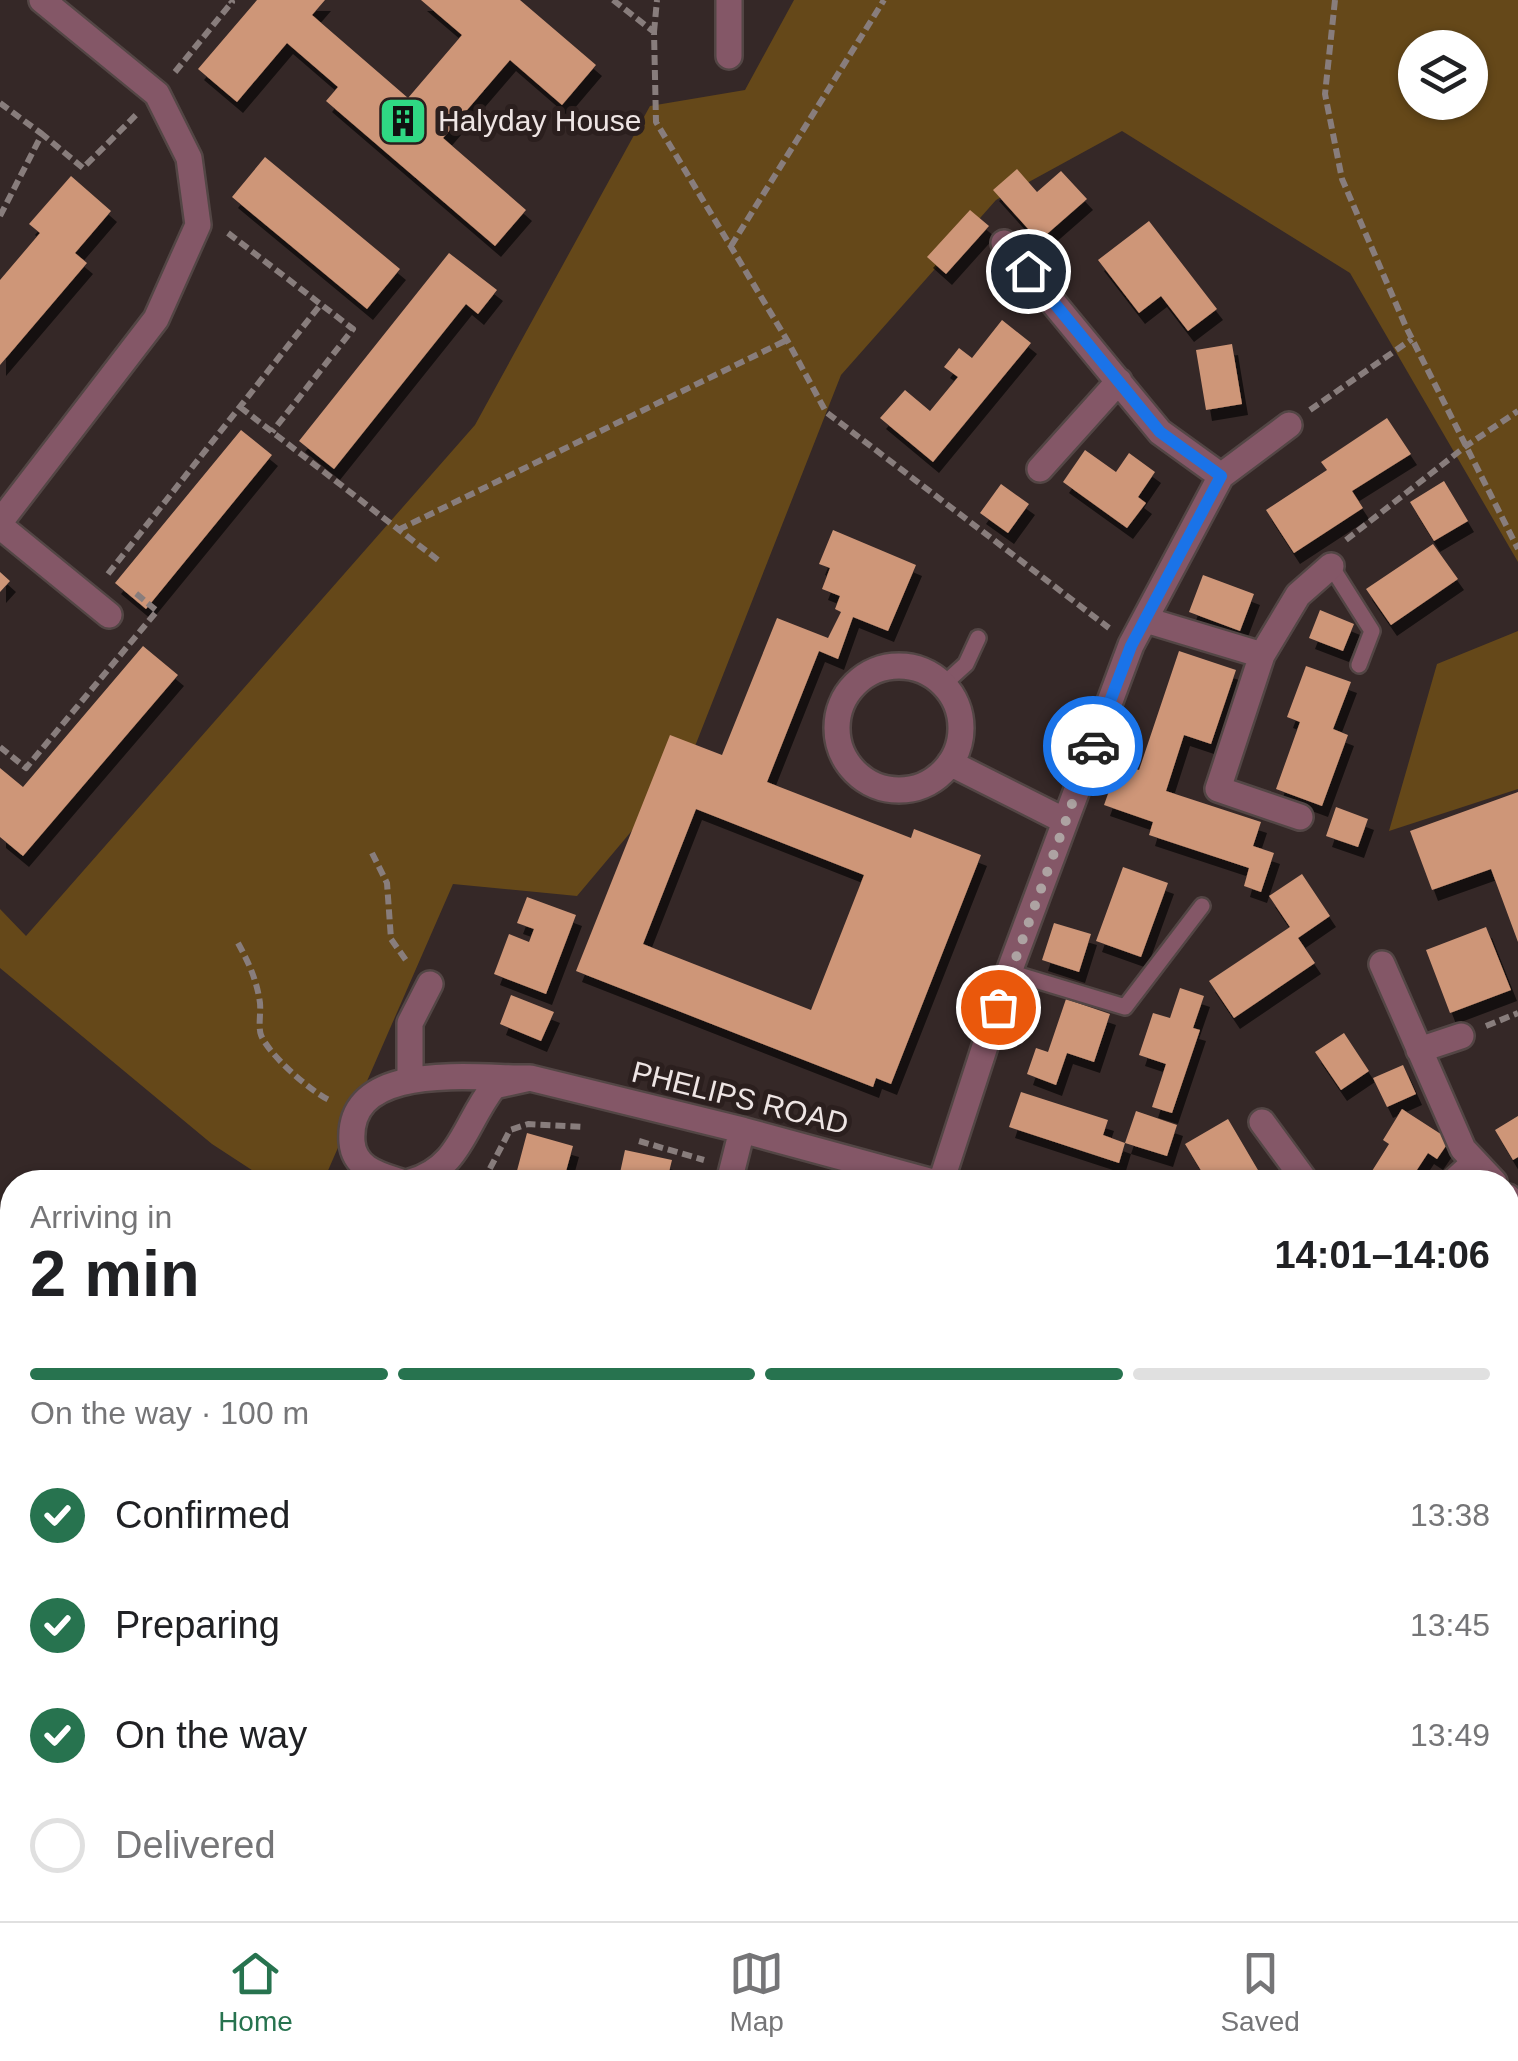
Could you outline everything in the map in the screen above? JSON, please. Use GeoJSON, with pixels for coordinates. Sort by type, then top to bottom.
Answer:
{"type":"FeatureCollection","features":[{"type":"Feature","properties":{"kind":"street"},"geometry":{"type":"LineString","coordinates":[[42,0],[157,94],[189,158],[198,226],[156,319],[0,524],[99,607]]}},
{"type":"Feature","properties":{"kind":"street"},"geometry":{"type":"LineString","coordinates":[[729,0],[729,56]]}},
{"type":"Feature","properties":{"kind":"street"},"geometry":{"type":"LineString","coordinates":[[1004,243],[1160,432],[1221,476]]}},
{"type":"Feature","properties":{"kind":"street"},"geometry":{"type":"LineString","coordinates":[[1040,468],[1120,382]]}},
{"type":"Feature","properties":{"kind":"street"},"geometry":{"type":"LineString","coordinates":[[945,1170],[1009,972],[1131,646],[1221,476],[1289,425]]}},
{"type":"Feature","properties":{"kind":"street"},"geometry":{"type":"LineString","coordinates":[[1300,817],[1218,789],[1262,655],[1298,595],[1331,566]]}},
{"type":"Feature","properties":{"kind":"street"},"geometry":{"type":"LineString","coordinates":[[1146,620],[1262,655]]}},
{"type":"Feature","properties":{"kind":"street"},"geometry":{"type":"LineString","coordinates":[[906,666],[927,672],[944,684],[956,702],[962,722],[960,744],[937,778],[919,787],[880,788],[849,764],[840,747],[840,708],[849,691],[865,676],[884,667],[906,666]]}},
{"type":"Feature","properties":{"kind":"street"},"geometry":{"type":"LineString","coordinates":[[950,763],[1065,821]]}},
{"type":"Feature","properties":{"kind":"street"},"geometry":{"type":"LineString","coordinates":[[1382,964],[1463,1150],[1483,1170]]}},
{"type":"Feature","properties":{"kind":"street"},"geometry":{"type":"LineString","coordinates":[[368,1170],[353,1153],[351,1127],[356,1112],[378,1090],[410,1079],[410,1023],[430,984]]}},
{"type":"Feature","properties":{"kind":"street"},"geometry":{"type":"LineString","coordinates":[[1419,1050],[1461,1036]]}},
{"type":"Feature","properties":{"kind":"street"},"geometry":{"type":"LineString","coordinates":[[441,1170],[494,1086],[530,1078]]}},
{"type":"Feature","properties":{"kind":"street","name":"PHELIPS ROAD"},"geometry":{"type":"LineString","coordinates":[[410,1079],[530,1078],[889,1170]]}},
{"type":"Feature","properties":{"kind":"street"},"geometry":{"type":"LineString","coordinates":[[1262,1122],[1297,1170]]}},
{"type":"Feature","properties":{"kind":"street"},"geometry":{"type":"LineString","coordinates":[[732,1170],[742,1130]]}},
{"type":"Feature","properties":{"kind":"street"},"geometry":{"type":"LineString","coordinates":[[1466,1170],[1475,1162]]}},
{"type":"Feature","properties":{"kind":"lane"},"geometry":{"type":"LineString","coordinates":[[1331,566],[1372,631],[1359,664]]}},
{"type":"Feature","properties":{"kind":"lane"},"geometry":{"type":"LineString","coordinates":[[944,684],[966,664],[978,638]]}},
{"type":"Feature","properties":{"kind":"lane"},"geometry":{"type":"LineString","coordinates":[[1009,972],[1124,1007],[1202,906]]}},
{"type":"Feature","properties":{"kind":"path"},"geometry":{"type":"LineString","coordinates":[[613,0],[654,32]]}},
{"type":"Feature","properties":{"kind":"path"},"geometry":{"type":"LineString","coordinates":[[656,0],[656,122],[826,412],[1131,646]]}},
{"type":"Feature","properties":{"kind":"path"},"geometry":{"type":"LineString","coordinates":[[731,246],[884,0]]}},
{"type":"Feature","properties":{"kind":"path"},"geometry":{"type":"LineString","coordinates":[[1335,0],[1325,94],[1342,179],[1412,340],[1518,549]]}},
{"type":"Feature","properties":{"kind":"path"},"geometry":{"type":"LineString","coordinates":[[0,103],[83,168],[157,94],[232,1]]}},
{"type":"Feature","properties":{"kind":"path"},"geometry":{"type":"LineString","coordinates":[[0,216],[42,134]]}},
{"type":"Feature","properties":{"kind":"path"},"geometry":{"type":"LineString","coordinates":[[196,210],[353,328],[272,432]]}},
{"type":"Feature","properties":{"kind":"path"},"geometry":{"type":"LineString","coordinates":[[99,607],[110,571],[322,304]]}},
{"type":"Feature","properties":{"kind":"path"},"geometry":{"type":"LineString","coordinates":[[398,530],[787,340]]}},
{"type":"Feature","properties":{"kind":"path"},"geometry":{"type":"LineString","coordinates":[[1289,425],[1412,340]]}},
{"type":"Feature","properties":{"kind":"path"},"geometry":{"type":"LineString","coordinates":[[240,407],[438,560]]}},
{"type":"Feature","properties":{"kind":"path"},"geometry":{"type":"LineString","coordinates":[[1331,566],[1327,554],[1466,446],[1518,411]]}},
{"type":"Feature","properties":{"kind":"path"},"geometry":{"type":"LineString","coordinates":[[0,746],[26,768],[157,611],[110,571]]}},
{"type":"Feature","properties":{"kind":"path"},"geometry":{"type":"LineString","coordinates":[[372,853],[387,883],[391,939],[430,984]]}},
{"type":"Feature","properties":{"kind":"path"},"geometry":{"type":"LineString","coordinates":[[238,943],[253,970],[260,999],[260,1034],[292,1073],[318,1096],[356,1112]]}},
{"type":"Feature","properties":{"kind":"path"},"geometry":{"type":"LineString","coordinates":[[488,1170],[510,1130],[528,1124],[596,1128]]}},
{"type":"Feature","properties":{"kind":"path"},"geometry":{"type":"LineString","coordinates":[[630,1138],[717,1170]]}},
{"type":"Feature","properties":{"kind":"shaded area"},"geometry":{"type":"Polygon","coordinates":[[[794,0],[1518,0],[1518,562],[1350,273],[1122,131],[996,200],[841,375],[688,764],[577,896],[453,884],[328,1170],[252,1170],[212,1144],[0,968],[0,909],[26,936],[475,425],[650,106],[745,90],[794,0]]]}},
{"type":"Feature","properties":{"kind":"shaded area"},"geometry":{"type":"Polygon","coordinates":[[[1518,631],[1518,789],[1389,831],[1437,664],[1518,631]]]}},
{"type":"Feature","properties":{"kind":"building","name":"Halyday House"},"geometry":{"type":"Polygon","coordinates":[[[257,0],[325,0],[312,15],[408,98],[462,35],[421,0],[520,0],[596,65],[562,105],[510,60],[443,138],[526,210],[495,246],[326,101],[338,87],[287,43],[237,102],[198,69],[257,0]]]}},
{"type":"Feature","properties":{"kind":"building"},"geometry":{"type":"Polygon","coordinates":[[[265,157],[400,269],[367,309],[232,197],[265,157]]]}},
{"type":"Feature","properties":{"kind":"building"},"geometry":{"type":"Polygon","coordinates":[[[1017,169],[1037,192],[1061,171],[1087,199],[1039,241],[993,190],[1017,169]]]}},
{"type":"Feature","properties":{"kind":"building"},"geometry":{"type":"Polygon","coordinates":[[[71,176],[111,211],[75,253],[87,263],[0,365],[0,280],[40,233],[29,224],[71,176]]]}},
{"type":"Feature","properties":{"kind":"building"},"geometry":{"type":"Polygon","coordinates":[[[970,210],[989,226],[946,274],[927,257],[970,210]]]}},
{"type":"Feature","properties":{"kind":"building"},"geometry":{"type":"Polygon","coordinates":[[[1149,221],[1217,309],[1188,331],[1161,296],[1139,313],[1098,260],[1149,221]]]}},
{"type":"Feature","properties":{"kind":"building"},"geometry":{"type":"Polygon","coordinates":[[[449,253],[497,290],[478,314],[466,304],[334,469],[299,441],[449,253]]]}},
{"type":"Feature","properties":{"kind":"building"},"geometry":{"type":"Polygon","coordinates":[[[1002,320],[1031,343],[933,462],[880,418],[905,390],[930,411],[958,377],[944,367],[959,348],[972,358],[1002,320]]]}},
{"type":"Feature","properties":{"kind":"building"},"geometry":{"type":"Polygon","coordinates":[[[1232,344],[1242,404],[1206,410],[1196,350],[1232,344]]]}},
{"type":"Feature","properties":{"kind":"building"},"geometry":{"type":"Polygon","coordinates":[[[1387,418],[1411,454],[1352,491],[1363,508],[1294,553],[1266,510],[1327,470],[1321,462],[1387,418]]]}},
{"type":"Feature","properties":{"kind":"building"},"geometry":{"type":"Polygon","coordinates":[[[241,430],[272,455],[146,609],[115,583],[241,430]]]}},
{"type":"Feature","properties":{"kind":"building"},"geometry":{"type":"Polygon","coordinates":[[[1085,450],[1116,472],[1129,453],[1155,472],[1138,497],[1146,503],[1127,528],[1063,482],[1085,450]]]}},
{"type":"Feature","properties":{"kind":"building"},"geometry":{"type":"Polygon","coordinates":[[[1444,481],[1468,521],[1434,541],[1410,502],[1444,481]]]}},
{"type":"Feature","properties":{"kind":"building"},"geometry":{"type":"Polygon","coordinates":[[[1001,484],[1029,504],[1008,533],[980,513],[1001,484]]]}},
{"type":"Feature","properties":{"kind":"building"},"geometry":{"type":"Polygon","coordinates":[[[833,530],[916,565],[888,631],[853,617],[838,659],[819,651],[767,782],[911,838],[914,829],[981,855],[891,1084],[876,1078],[873,1087],[576,971],[670,735],[722,755],[777,618],[828,638],[841,612],[835,609],[840,596],[822,589],[830,568],[819,564],[833,530]],[[696,809],[643,944],[811,1010],[864,875],[696,809]]]}},
{"type":"Feature","properties":{"kind":"building"},"geometry":{"type":"Polygon","coordinates":[[[1433,544],[1458,579],[1391,625],[1366,589],[1433,544]]]}},
{"type":"Feature","properties":{"kind":"building"},"geometry":{"type":"Polygon","coordinates":[[[0,572],[10,581],[0,592],[0,572]]]}},
{"type":"Feature","properties":{"kind":"building"},"geometry":{"type":"Polygon","coordinates":[[[1203,575],[1254,594],[1240,631],[1189,612],[1203,575]]]}},
{"type":"Feature","properties":{"kind":"building"},"geometry":{"type":"Polygon","coordinates":[[[1320,610],[1354,624],[1343,651],[1309,638],[1320,610]]]}},
{"type":"Feature","properties":{"kind":"building"},"geometry":{"type":"Polygon","coordinates":[[[143,646],[178,675],[23,856],[0,837],[0,768],[23,787],[143,646]]]}},
{"type":"Feature","properties":{"kind":"building"},"geometry":{"type":"Polygon","coordinates":[[[1179,651],[1236,670],[1211,744],[1184,735],[1166,791],[1261,822],[1253,846],[1274,853],[1261,892],[1244,886],[1249,868],[1149,835],[1153,822],[1104,805],[1119,763],[1139,770],[1179,651]]]}},
{"type":"Feature","properties":{"kind":"building"},"geometry":{"type":"Polygon","coordinates":[[[1306,666],[1351,682],[1333,729],[1348,735],[1322,806],[1276,789],[1300,722],[1287,717],[1306,666]]]}},
{"type":"Feature","properties":{"kind":"building"},"geometry":{"type":"Polygon","coordinates":[[[1518,792],[1518,942],[1491,869],[1432,890],[1410,831],[1518,792]]]}},
{"type":"Feature","properties":{"kind":"building"},"geometry":{"type":"Polygon","coordinates":[[[1336,807],[1368,819],[1358,847],[1326,836],[1336,807]]]}},
{"type":"Feature","properties":{"kind":"building"},"geometry":{"type":"Polygon","coordinates":[[[1123,867],[1168,883],[1141,957],[1096,941],[1123,867]]]}},
{"type":"Feature","properties":{"kind":"building"},"geometry":{"type":"Polygon","coordinates":[[[1302,874],[1330,916],[1298,938],[1315,963],[1234,1018],[1209,981],[1290,927],[1269,896],[1302,874]]]}},
{"type":"Feature","properties":{"kind":"building"},"geometry":{"type":"Polygon","coordinates":[[[527,897],[576,915],[546,994],[494,974],[509,934],[529,942],[534,929],[517,923],[527,897]]]}},
{"type":"Feature","properties":{"kind":"building"},"geometry":{"type":"Polygon","coordinates":[[[1054,923],[1091,934],[1079,972],[1042,960],[1054,923]]]}},
{"type":"Feature","properties":{"kind":"building"},"geometry":{"type":"Polygon","coordinates":[[[1486,927],[1511,990],[1450,1013],[1426,950],[1486,927]]]}},
{"type":"Feature","properties":{"kind":"building"},"geometry":{"type":"Polygon","coordinates":[[[1180,988],[1204,996],[1193,1028],[1200,1030],[1172,1113],[1152,1107],[1166,1064],[1139,1055],[1153,1013],[1170,1018],[1180,988]]]}},
{"type":"Feature","properties":{"kind":"building"},"geometry":{"type":"Polygon","coordinates":[[[511,995],[554,1012],[541,1041],[500,1024],[511,995]]]}},
{"type":"Feature","properties":{"kind":"building"},"geometry":{"type":"Polygon","coordinates":[[[1066,999],[1110,1014],[1094,1062],[1067,1053],[1056,1085],[1027,1074],[1036,1048],[1048,1052],[1066,999]]]}},
{"type":"Feature","properties":{"kind":"building"},"geometry":{"type":"Polygon","coordinates":[[[1344,1033],[1369,1071],[1341,1090],[1315,1052],[1344,1033]]]}},
{"type":"Feature","properties":{"kind":"building"},"geometry":{"type":"Polygon","coordinates":[[[1403,1065],[1416,1094],[1387,1107],[1373,1078],[1403,1065]]]}},
{"type":"Feature","properties":{"kind":"building"},"geometry":{"type":"Polygon","coordinates":[[[1021,1092],[1108,1120],[1103,1135],[1125,1143],[1119,1163],[1009,1127],[1021,1092]]]}},
{"type":"Feature","properties":{"kind":"building"},"geometry":{"type":"Polygon","coordinates":[[[1402,1109],[1450,1140],[1437,1159],[1428,1153],[1417,1170],[1373,1170],[1389,1144],[1383,1140],[1402,1109]]]}},
{"type":"Feature","properties":{"kind":"building"},"geometry":{"type":"Polygon","coordinates":[[[1136,1111],[1177,1125],[1167,1156],[1125,1143],[1136,1111]]]}},
{"type":"Feature","properties":{"kind":"building"},"geometry":{"type":"Polygon","coordinates":[[[1518,1116],[1518,1157],[1513,1160],[1495,1130],[1518,1116]]]}},
{"type":"Feature","properties":{"kind":"building"},"geometry":{"type":"Polygon","coordinates":[[[1228,1119],[1258,1170],[1201,1170],[1185,1144],[1228,1119]]]}},
{"type":"Feature","properties":{"kind":"building"},"geometry":{"type":"Polygon","coordinates":[[[527,1133],[573,1146],[566,1170],[517,1170],[527,1133]]]}},
{"type":"Feature","properties":{"kind":"building"},"geometry":{"type":"Polygon","coordinates":[[[625,1150],[672,1160],[670,1170],[621,1170],[625,1150]]]}},
{"type":"Feature","properties":{"kind":"way so far"},"geometry":{"type":"LineString","coordinates":[[998,1007],[1093,746]]}},
{"type":"Feature","properties":{"kind":"place","name":"Halyday House"},"geometry":{"type":"Point","coordinates":[403,121]}},
{"type":"Feature","properties":{"kind":"route"},"geometry":{"type":"LineString","coordinates":[[1028,271],[1160,432],[1221,476],[1131,646],[1093,746]]}}]}
